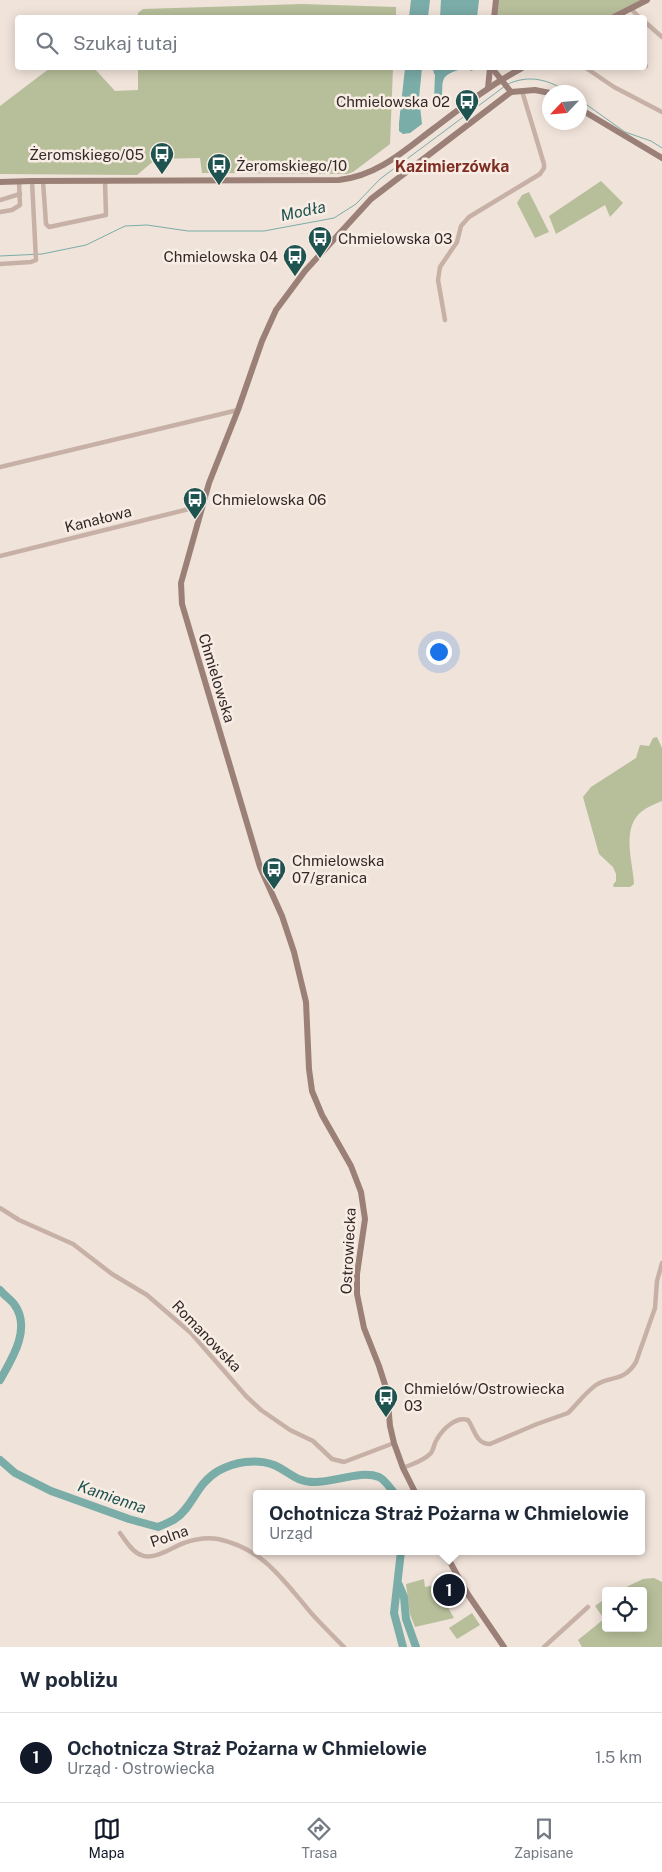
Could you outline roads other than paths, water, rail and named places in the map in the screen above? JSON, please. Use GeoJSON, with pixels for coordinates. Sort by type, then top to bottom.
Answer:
{"type":"FeatureCollection","features":[{"type":"Feature","properties":{"kind":"street"},"geometry":{"type":"LineString","coordinates":[[494,15],[496,0]]}},
{"type":"Feature","properties":{"kind":"street"},"geometry":{"type":"LineString","coordinates":[[617,15],[647,0]]}},
{"type":"Feature","properties":{"kind":"street"},"geometry":{"type":"LineString","coordinates":[[630,8],[637,15]]}},
{"type":"Feature","properties":{"kind":"street"},"geometry":{"type":"LineString","coordinates":[[647,24],[662,37]]}},
{"type":"Feature","properties":{"kind":"street"},"geometry":{"type":"LineString","coordinates":[[488,88],[491,70]]}},
{"type":"Feature","properties":{"kind":"street"},"geometry":{"type":"LineString","coordinates":[[493,70],[505,85]]}},
{"type":"Feature","properties":{"kind":"street"},"geometry":{"type":"LineString","coordinates":[[505,85],[520,70]]}},
{"type":"Feature","properties":{"kind":"street"},"geometry":{"type":"LineString","coordinates":[[589,70],[662,112]]}},
{"type":"Feature","properties":{"kind":"street"},"geometry":{"type":"LineString","coordinates":[[0,182],[339,180],[358,178],[374,171],[398,155],[488,88],[505,85],[522,91],[542,91]]}},
{"type":"Feature","properties":{"kind":"street","name":"Chmielowska"},"geometry":{"type":"LineString","coordinates":[[294,952],[282,916],[260,867],[180,599],[181,583],[202,506],[258,350],[271,321],[289,291],[305,270],[344,227],[380,192],[505,85]]}},
{"type":"Feature","properties":{"kind":"street"},"geometry":{"type":"LineString","coordinates":[[445,320],[438,280],[440,267],[457,242],[461,226],[469,217],[540,174],[544,168],[522,91]]}},
{"type":"Feature","properties":{"kind":"street"},"geometry":{"type":"LineString","coordinates":[[587,113],[662,158]]}},
{"type":"Feature","properties":{"kind":"street"},"geometry":{"type":"LineString","coordinates":[[0,212],[12,210],[18,206],[20,202],[19,181]]}},
{"type":"Feature","properties":{"kind":"street"},"geometry":{"type":"LineString","coordinates":[[0,264],[31,262],[35,261],[37,257],[32,181]]}},
{"type":"Feature","properties":{"kind":"street"},"geometry":{"type":"LineString","coordinates":[[43,181],[46,224],[49,227],[106,215],[105,181]]}},
{"type":"Feature","properties":{"kind":"street"},"geometry":{"type":"LineString","coordinates":[[0,200],[20,194]]}},
{"type":"Feature","properties":{"kind":"street"},"geometry":{"type":"LineString","coordinates":[[0,467],[238,410]]}},
{"type":"Feature","properties":{"kind":"street","name":"Kanałowa"},"geometry":{"type":"LineString","coordinates":[[0,556],[202,506]]}},
{"type":"Feature","properties":{"kind":"street","name":"Ostrowiecka"},"geometry":{"type":"LineString","coordinates":[[294,952],[306,1002],[309,1069],[312,1091],[322,1115],[351,1166],[363,1202],[365,1219],[357,1274],[357,1294],[364,1328],[387,1391],[390,1426],[394,1443],[403,1468],[414,1490]]}},
{"type":"Feature","properties":{"kind":"street","name":"Romanowska"},"geometry":{"type":"LineString","coordinates":[[0,1208],[19,1220],[73,1244],[112,1274],[148,1295],[191,1333],[246,1396],[261,1410],[290,1430],[314,1442],[332,1459],[344,1462],[394,1443]]}},
{"type":"Feature","properties":{"kind":"street"},"geometry":{"type":"LineString","coordinates":[[403,1468],[420,1461],[431,1452],[435,1441],[457,1420],[468,1420],[479,1441],[490,1444],[568,1413],[598,1384],[624,1375],[636,1362],[655,1308],[662,1263]]}},
{"type":"Feature","properties":{"kind":"street","name":"Polna"},"geometry":{"type":"LineString","coordinates":[[120,1533],[132,1548],[144,1556],[152,1556],[183,1543],[204,1538],[219,1540],[253,1552]]}},
{"type":"Feature","properties":{"kind":"street","name":"Polna"},"geometry":{"type":"LineString","coordinates":[[257,1555],[281,1576],[311,1613],[344,1647]]}},
{"type":"Feature","properties":{"kind":"street"},"geometry":{"type":"LineString","coordinates":[[446,1555],[467,1593],[504,1647]]}},
{"type":"Feature","properties":{"kind":"street"},"geometry":{"type":"LineString","coordinates":[[544,1647],[588,1607]]}},
{"type":"Feature","properties":{"kind":"water"},"geometry":{"type":"Polygon","coordinates":[[[411,0],[430,0],[428,15],[409,15],[411,0]]]}},
{"type":"Feature","properties":{"kind":"water"},"geometry":{"type":"Polygon","coordinates":[[[441,0],[479,0],[477,15],[440,15],[441,0]]]}},
{"type":"Feature","properties":{"kind":"water"},"geometry":{"type":"Polygon","coordinates":[[[405,70],[422,70],[419,98],[422,124],[410,133],[403,134],[399,131],[405,70]]]}},
{"type":"Feature","properties":{"kind":"water"},"geometry":{"type":"Polygon","coordinates":[[[433,70],[458,70],[450,73],[444,79],[442,102],[440,104],[436,103],[434,99],[433,70]]]}},
{"type":"Feature","properties":{"kind":"waterway","name":"Modła"},"geometry":{"type":"LineString","coordinates":[[508,84],[524,79],[532,79],[556,85]]}},
{"type":"Feature","properties":{"kind":"waterway","name":"Modła"},"geometry":{"type":"LineString","coordinates":[[0,256],[42,254],[86,245],[125,226],[147,225],[188,231],[264,231],[334,218],[356,204],[380,179],[505,86]]}},
{"type":"Feature","properties":{"kind":"waterway","name":"Modła"},"geometry":{"type":"LineString","coordinates":[[587,105],[625,132],[651,141],[662,148]]}},
{"type":"Feature","properties":{"kind":"waterway","name":"Kamienna"},"geometry":{"type":"LineString","coordinates":[[0,1290],[14,1304],[19,1313],[21,1323],[18,1343],[10,1363],[0,1380]]}},
{"type":"Feature","properties":{"kind":"waterway","name":"Kamienna"},"geometry":{"type":"LineString","coordinates":[[0,1460],[15,1473],[51,1491],[129,1519],[158,1527],[181,1514],[211,1476],[224,1468],[238,1463],[253,1461],[267,1463],[308,1482],[372,1475],[381,1478],[392,1490]]}},
{"type":"Feature","properties":{"kind":"waterway","name":"Kamienna"},"geometry":{"type":"LineString","coordinates":[[401,1555],[394,1613],[403,1647]]}},
{"type":"Feature","properties":{"kind":"waterway","name":"Kamienna"},"geometry":{"type":"LineString","coordinates":[[399,1585],[404,1597],[406,1619],[416,1647]]}},
{"type":"Feature","properties":{"kind":"place","name":"Chmielowska 02"},"geometry":{"type":"Point","coordinates":[467,122]}},
{"type":"Feature","properties":{"kind":"place","name":"Żeromskiego/05"},"geometry":{"type":"Point","coordinates":[162,175]}},
{"type":"Feature","properties":{"kind":"place","name":"Żeromskiego/10"},"geometry":{"type":"Point","coordinates":[219,186]}},
{"type":"Feature","properties":{"kind":"place","name":"Chmielowska 03"},"geometry":{"type":"Point","coordinates":[320,259]}},
{"type":"Feature","properties":{"kind":"place","name":"Chmielowska 04"},"geometry":{"type":"Point","coordinates":[295,277]}},
{"type":"Feature","properties":{"kind":"place","name":"Chmielowska 06"},"geometry":{"type":"Point","coordinates":[195,520]}},
{"type":"Feature","properties":{"kind":"place","name":"Chmielowska 07/granica"},"geometry":{"type":"Point","coordinates":[274,890]}},
{"type":"Feature","properties":{"kind":"place","name":"Chmielów/Ostrowiecka 03"},"geometry":{"type":"Point","coordinates":[386,1418]}},
{"type":"Feature","properties":{"kind":"place","name":"Ochotnicza Straż Pożarna w Chmielowie"},"geometry":{"type":"Point","coordinates":[449,1590]}},
{"type":"Feature","properties":{"kind":"district","name":"Kazimierzówka"},"geometry":{"type":"Point","coordinates":[452,166]}}]}
